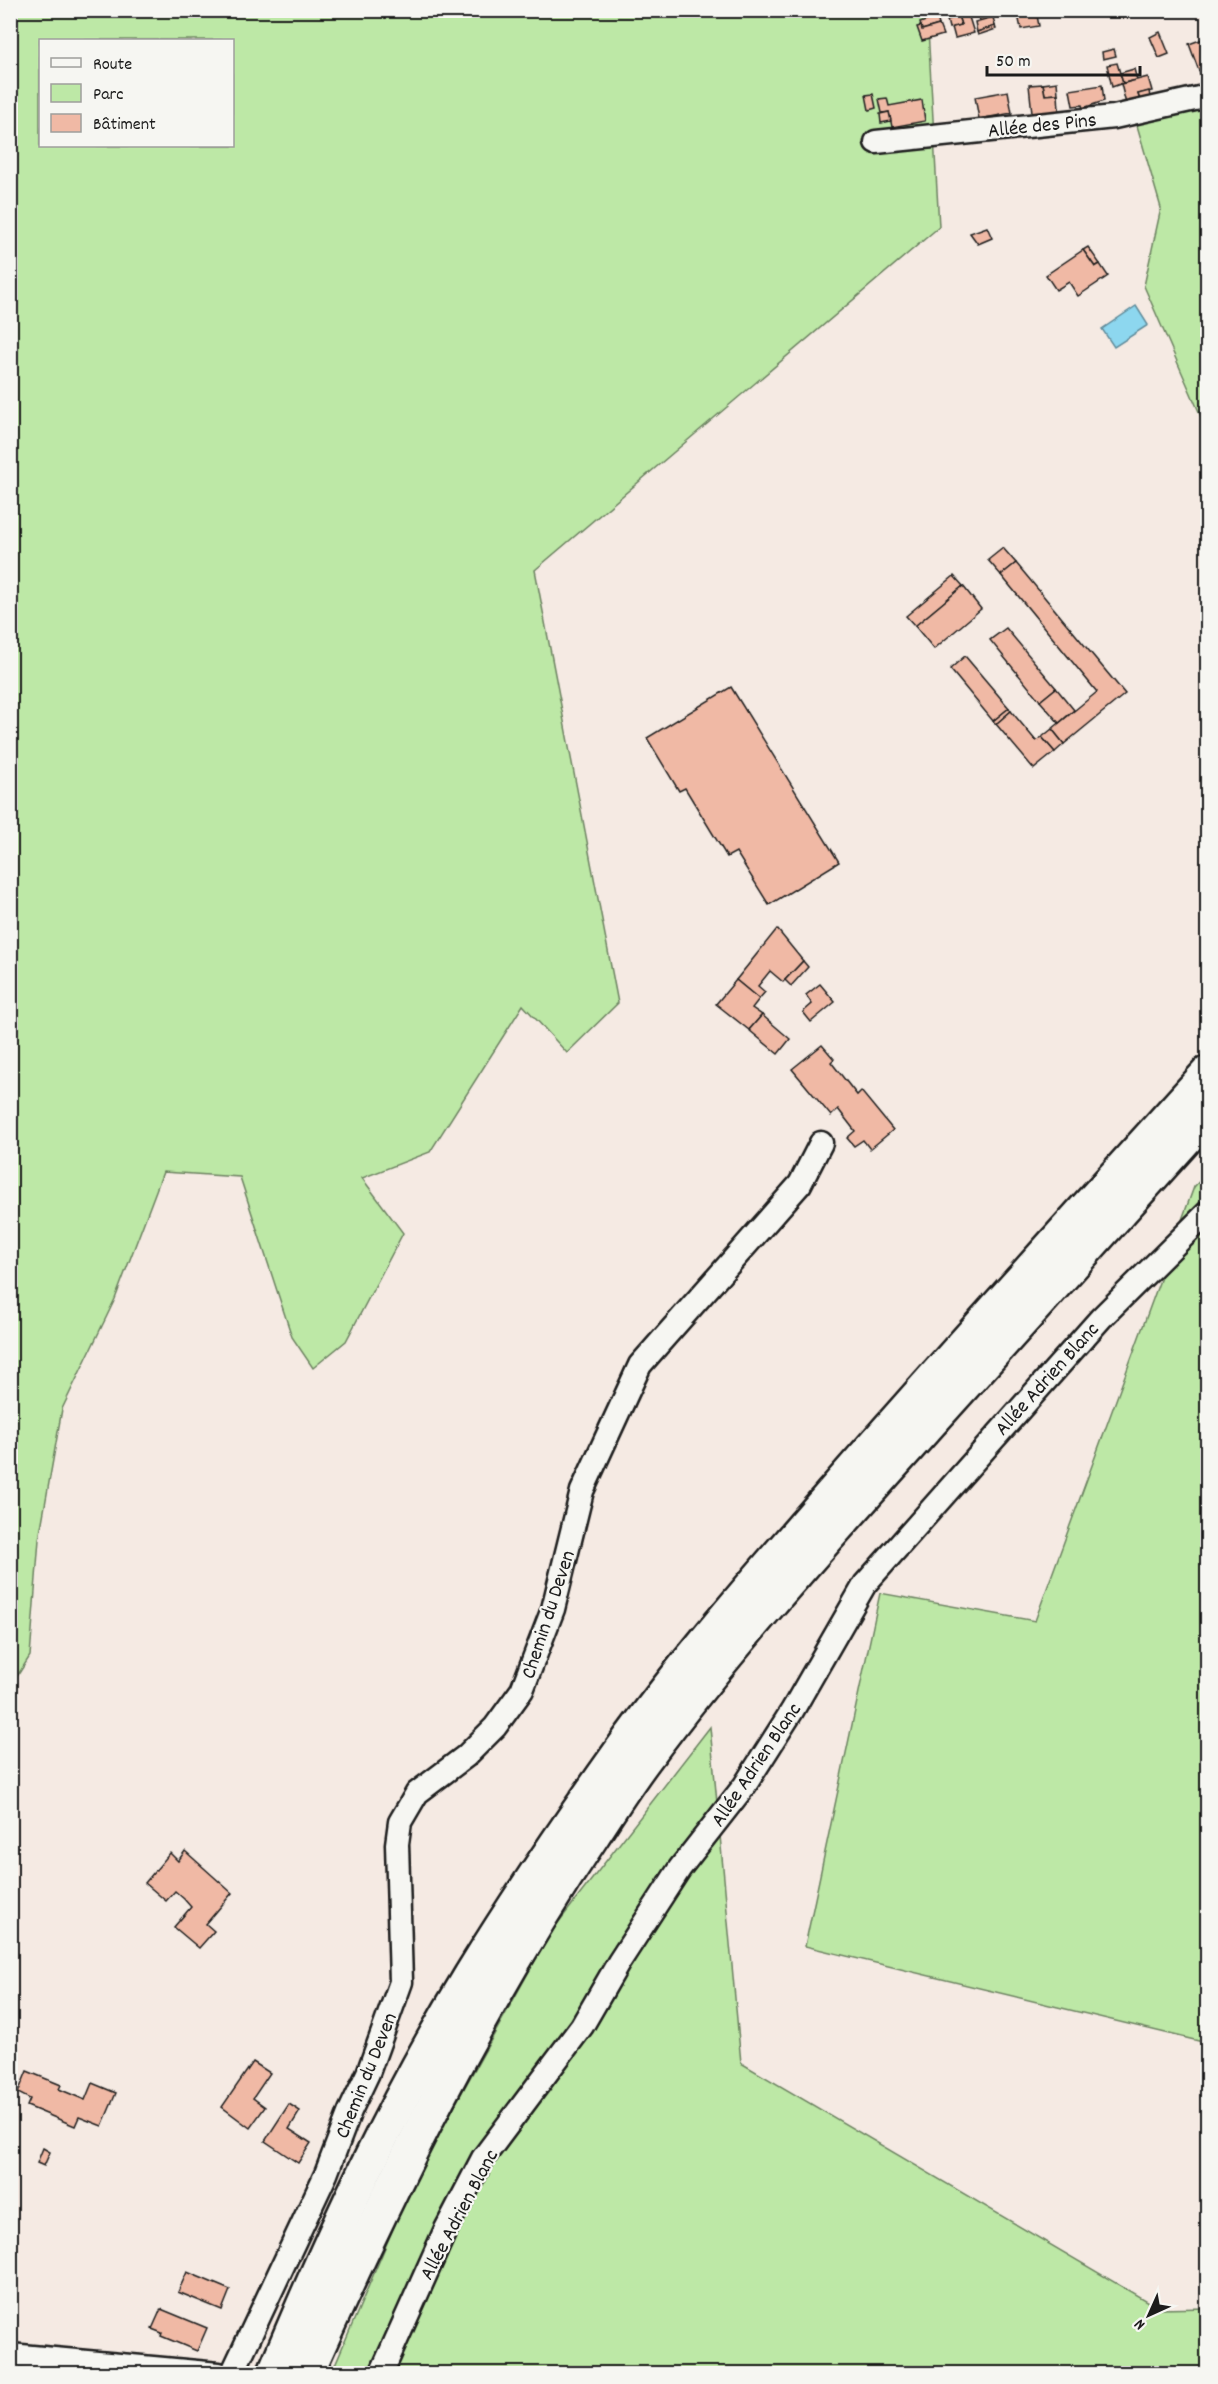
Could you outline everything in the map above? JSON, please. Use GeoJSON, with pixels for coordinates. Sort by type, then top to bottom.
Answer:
{"type":"FeatureCollection","features":[{"type":"Feature","properties":{"kind":"main road"},"geometry":{"type":"LineString","coordinates":[[274,2373],[327,2250],[426,2054],[470,1977],[539,1868],[622,1749],[727,1614],[885,1432],[1208,1072]]}},
{"type":"Feature","properties":{"kind":"main road"},"geometry":{"type":"LineString","coordinates":[[306,2373],[377,2215],[430,2108],[498,1986],[559,1886],[644,1760],[733,1646],[830,1534],[1208,1114]]}},
{"type":"Feature","properties":{"kind":"street","name":"Allée des Pins"},"geometry":{"type":"LineString","coordinates":[[876,142],[1114,117],[1208,96]]}},
{"type":"Feature","properties":{"kind":"street","name":"Chemin du Deven"},"geometry":{"type":"LineString","coordinates":[[232,2373],[326,2174],[350,2111],[368,2073],[401,1982],[396,1844],[400,1822],[417,1793],[466,1756],[495,1727],[522,1690],[553,1609],[582,1491],[640,1365],[800,1184],[821,1143]]}},
{"type":"Feature","properties":{"kind":"street","name":"Allée Adrien Blanc"},"geometry":{"type":"LineString","coordinates":[[381,2373],[445,2231],[483,2158],[582,2026],[619,1962],[680,1868],[745,1785],[792,1711],[866,1584],[1101,1318],[1208,1212]]}},
{"type":"Feature","properties":{"kind":"street"},"geometry":{"type":"LineString","coordinates":[[10,2355],[219,2373]]}},
{"type":"Feature","properties":{"kind":"green space"},"geometry":{"type":"Polygon","coordinates":[[[11,11],[927,11],[939,227],[535,570],[618,1003],[567,1053],[523,1005],[430,1152],[362,1178],[403,1233],[346,1341],[313,1368],[292,1337],[240,1177],[163,1172],[115,1299],[62,1409],[39,1539],[30,1656],[11,1686],[11,11]]]}},
{"type":"Feature","properties":{"kind":"green space"},"geometry":{"type":"Polygon","coordinates":[[[1207,106],[1207,430],[1144,286],[1161,208],[1136,122],[1207,106]]]}},
{"type":"Feature","properties":{"kind":"green space"},"geometry":{"type":"Polygon","coordinates":[[[1207,1173],[1207,2043],[805,1946],[880,1593],[1035,1621],[1194,1187],[1207,1173]]]}},
{"type":"Feature","properties":{"kind":"green space"},"geometry":{"type":"Polygon","coordinates":[[[710,1727],[741,2063],[1160,2309],[1207,2308],[1207,2373],[331,2374],[416,2175],[551,1932],[710,1727]]]}},
{"type":"Feature","properties":{"kind":"water"},"geometry":{"type":"Polygon","coordinates":[[[1136,306],[1148,325],[1114,347],[1102,329],[1136,306]]]}},
{"type":"Feature","properties":{"kind":"building"},"geometry":{"type":"Polygon","coordinates":[[[991,10],[993,17],[980,21],[978,12],[991,10]]]}},
{"type":"Feature","properties":{"kind":"building"},"geometry":{"type":"Polygon","coordinates":[[[1017,10],[1036,10],[1039,26],[1021,29],[1017,10]]]}},
{"type":"Feature","properties":{"kind":"building"},"geometry":{"type":"Polygon","coordinates":[[[968,14],[974,33],[955,38],[952,27],[961,25],[958,16],[968,14]]]}},
{"type":"Feature","properties":{"kind":"building"},"geometry":{"type":"Polygon","coordinates":[[[958,16],[961,25],[949,28],[947,20],[958,16]]]}},
{"type":"Feature","properties":{"kind":"building"},"geometry":{"type":"Polygon","coordinates":[[[937,17],[939,25],[922,30],[920,23],[937,17]]]}},
{"type":"Feature","properties":{"kind":"building"},"geometry":{"type":"Polygon","coordinates":[[[993,17],[995,26],[977,32],[975,22],[993,17]]]}},
{"type":"Feature","properties":{"kind":"building"},"geometry":{"type":"Polygon","coordinates":[[[939,25],[943,35],[922,41],[917,27],[921,26],[922,30],[939,25]]]}},
{"type":"Feature","properties":{"kind":"building"},"geometry":{"type":"Polygon","coordinates":[[[995,26],[996,29],[978,35],[977,32],[995,26]]]}},
{"type":"Feature","properties":{"kind":"building"},"geometry":{"type":"Polygon","coordinates":[[[1160,32],[1169,54],[1159,58],[1150,37],[1160,32]]]}},
{"type":"Feature","properties":{"kind":"building"},"geometry":{"type":"Polygon","coordinates":[[[1203,39],[1208,52],[1208,80],[1203,82],[1189,44],[1203,39]]]}},
{"type":"Feature","properties":{"kind":"building"},"geometry":{"type":"Polygon","coordinates":[[[1114,49],[1116,56],[1103,59],[1102,52],[1114,49]]]}},
{"type":"Feature","properties":{"kind":"building"},"geometry":{"type":"Polygon","coordinates":[[[1117,63],[1123,83],[1112,87],[1107,65],[1117,63]]]}},
{"type":"Feature","properties":{"kind":"building"},"geometry":{"type":"Polygon","coordinates":[[[1134,69],[1137,80],[1123,83],[1120,73],[1134,69]]]}},
{"type":"Feature","properties":{"kind":"building"},"geometry":{"type":"Polygon","coordinates":[[[1148,77],[1152,91],[1138,94],[1140,100],[1126,104],[1121,84],[1148,77]]]}},
{"type":"Feature","properties":{"kind":"building"},"geometry":{"type":"Polygon","coordinates":[[[1057,82],[1058,94],[1045,95],[1043,84],[1057,82]]]}},
{"type":"Feature","properties":{"kind":"building"},"geometry":{"type":"Polygon","coordinates":[[[1043,84],[1045,95],[1058,94],[1059,111],[1032,113],[1029,85],[1043,84]]]}},
{"type":"Feature","properties":{"kind":"building"},"geometry":{"type":"Polygon","coordinates":[[[1102,85],[1104,101],[1083,108],[1082,105],[1073,106],[1070,90],[1102,85]]]}},
{"type":"Feature","properties":{"kind":"building"},"geometry":{"type":"Polygon","coordinates":[[[1008,91],[1012,113],[979,119],[975,97],[1008,91]]]}},
{"type":"Feature","properties":{"kind":"building"},"geometry":{"type":"Polygon","coordinates":[[[1149,91],[1150,97],[1140,100],[1138,94],[1149,91]]]}},
{"type":"Feature","properties":{"kind":"building"},"geometry":{"type":"Polygon","coordinates":[[[873,94],[876,108],[869,110],[866,95],[873,94]]]}},
{"type":"Feature","properties":{"kind":"building"},"geometry":{"type":"Polygon","coordinates":[[[887,98],[889,106],[922,100],[925,121],[892,127],[889,112],[882,113],[879,99],[887,98]]]}},
{"type":"Feature","properties":{"kind":"building"},"geometry":{"type":"Polygon","coordinates":[[[889,112],[891,121],[881,123],[880,114],[889,112]]]}},
{"type":"Feature","properties":{"kind":"building"},"geometry":{"type":"Polygon","coordinates":[[[987,227],[992,238],[978,244],[970,233],[987,227]]]}},
{"type":"Feature","properties":{"kind":"building"},"geometry":{"type":"Polygon","coordinates":[[[1088,247],[1100,264],[1095,267],[1083,250],[1088,247]]]}},
{"type":"Feature","properties":{"kind":"building"},"geometry":{"type":"Polygon","coordinates":[[[1083,250],[1095,267],[1100,264],[1108,276],[1078,296],[1069,282],[1056,290],[1046,275],[1083,250]]]}},
{"type":"Feature","properties":{"kind":"building"},"geometry":{"type":"Polygon","coordinates":[[[1003,548],[1016,563],[1001,575],[988,560],[1003,548]]]}},
{"type":"Feature","properties":{"kind":"building"},"geometry":{"type":"Polygon","coordinates":[[[1016,563],[1125,694],[1064,744],[1052,729],[1097,692],[1001,575],[1016,563]]]}},
{"type":"Feature","properties":{"kind":"building"},"geometry":{"type":"Polygon","coordinates":[[[954,576],[963,586],[915,626],[906,616],[954,576]]]}},
{"type":"Feature","properties":{"kind":"building"},"geometry":{"type":"Polygon","coordinates":[[[963,586],[981,609],[934,649],[915,626],[963,586]]]}},
{"type":"Feature","properties":{"kind":"building"},"geometry":{"type":"Polygon","coordinates":[[[1006,628],[1056,688],[1040,701],[990,640],[1006,628]]]}},
{"type":"Feature","properties":{"kind":"building"},"geometry":{"type":"Polygon","coordinates":[[[965,656],[1009,708],[993,721],[950,669],[965,656]]]}},
{"type":"Feature","properties":{"kind":"building"},"geometry":{"type":"Polygon","coordinates":[[[731,687],[839,862],[769,905],[736,852],[727,857],[685,788],[679,791],[647,738],[731,687]]]}},
{"type":"Feature","properties":{"kind":"building"},"geometry":{"type":"Polygon","coordinates":[[[1056,688],[1074,710],[1059,723],[1040,701],[1056,688]]]}},
{"type":"Feature","properties":{"kind":"building"},"geometry":{"type":"Polygon","coordinates":[[[1009,708],[1011,711],[996,724],[993,721],[1009,708]]]}},
{"type":"Feature","properties":{"kind":"building"},"geometry":{"type":"Polygon","coordinates":[[[1011,711],[1036,741],[1042,737],[1055,752],[1034,769],[996,724],[1011,711]]]}},
{"type":"Feature","properties":{"kind":"building"},"geometry":{"type":"Polygon","coordinates":[[[1052,729],[1064,744],[1055,752],[1042,737],[1052,729]]]}},
{"type":"Feature","properties":{"kind":"building"},"geometry":{"type":"Polygon","coordinates":[[[777,929],[803,961],[783,982],[770,971],[758,986],[765,992],[759,999],[736,980],[777,929]]]}},
{"type":"Feature","properties":{"kind":"building"},"geometry":{"type":"Polygon","coordinates":[[[803,961],[808,967],[791,986],[785,980],[803,961]]]}},
{"type":"Feature","properties":{"kind":"building"},"geometry":{"type":"Polygon","coordinates":[[[736,980],[759,999],[752,1008],[762,1015],[749,1030],[716,1004],[736,980]]]}},
{"type":"Feature","properties":{"kind":"building"},"geometry":{"type":"Polygon","coordinates":[[[820,984],[835,1002],[811,1022],[803,1012],[812,1004],[806,995],[820,984]]]}},
{"type":"Feature","properties":{"kind":"building"},"geometry":{"type":"Polygon","coordinates":[[[762,1015],[790,1039],[778,1054],[749,1030],[762,1015]]]}},
{"type":"Feature","properties":{"kind":"building"},"geometry":{"type":"Polygon","coordinates":[[[822,1045],[834,1059],[831,1062],[857,1095],[861,1091],[893,1130],[870,1149],[863,1140],[854,1146],[847,1138],[855,1131],[838,1109],[831,1116],[792,1069],[822,1045]]]}},
{"type":"Feature","properties":{"kind":"building"},"geometry":{"type":"Polygon","coordinates":[[[185,1851],[232,1893],[206,1924],[214,1931],[199,1948],[174,1927],[191,1907],[175,1891],[166,1901],[145,1883],[170,1853],[178,1861],[185,1851]]]}},
{"type":"Feature","properties":{"kind":"building"},"geometry":{"type":"Polygon","coordinates":[[[253,2062],[270,2073],[253,2098],[265,2107],[250,2128],[222,2107],[253,2062]]]}},
{"type":"Feature","properties":{"kind":"building"},"geometry":{"type":"Polygon","coordinates":[[[27,2071],[61,2085],[59,2089],[85,2100],[92,2083],[116,2093],[102,2126],[79,2117],[75,2126],[27,2106],[30,2099],[18,2093],[27,2071]]]}},
{"type":"Feature","properties":{"kind":"building"},"geometry":{"type":"Polygon","coordinates":[[[289,2104],[300,2111],[289,2129],[311,2143],[298,2163],[265,2141],[289,2104]]]}},
{"type":"Feature","properties":{"kind":"building"},"geometry":{"type":"Polygon","coordinates":[[[43,2148],[50,2152],[44,2166],[37,2163],[43,2148]]]}},
{"type":"Feature","properties":{"kind":"building"},"geometry":{"type":"Polygon","coordinates":[[[187,2272],[230,2290],[222,2310],[178,2292],[187,2272]]]}},
{"type":"Feature","properties":{"kind":"building"},"geometry":{"type":"Polygon","coordinates":[[[161,2309],[207,2328],[197,2351],[161,2336],[162,2333],[152,2329],[161,2309]]]}}]}
